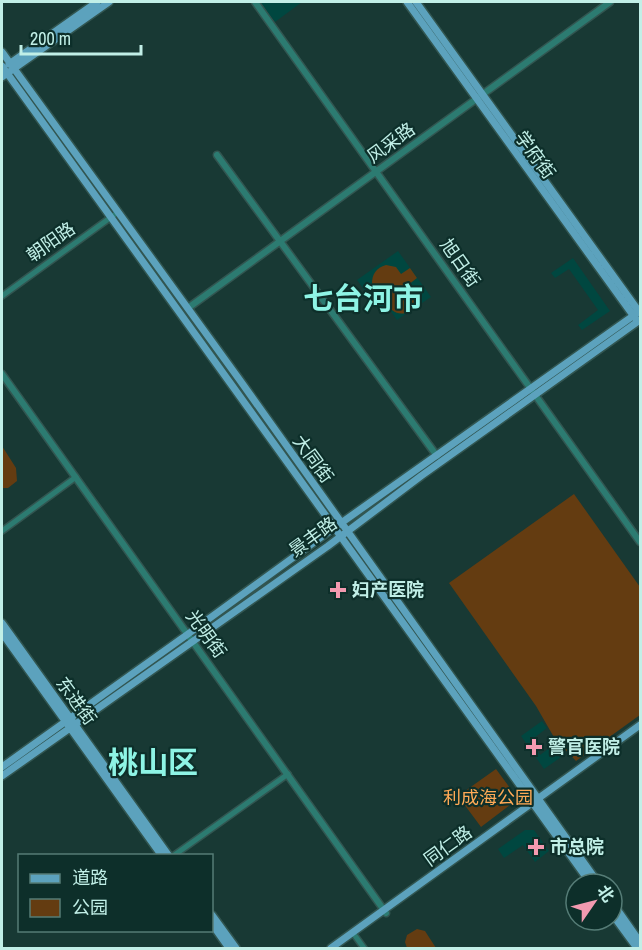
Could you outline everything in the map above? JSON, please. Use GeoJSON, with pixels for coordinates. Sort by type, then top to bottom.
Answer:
{"type":"FeatureCollection","features":[{"type":"Feature","properties":{"kind":"main road"},"geometry":{"type":"LineString","coordinates":[[6,69],[97,2]]}},
{"type":"Feature","properties":{"kind":"main road"},"geometry":{"type":"LineString","coordinates":[[6,69],[109,2]]}},
{"type":"Feature","properties":{"kind":"main road","name":"旭日街"},"geometry":{"type":"LineString","coordinates":[[255,2],[640,542]]}},
{"type":"Feature","properties":{"kind":"main road","name":"学府街"},"geometry":{"type":"LineString","coordinates":[[407,2],[480,97]]}},
{"type":"Feature","properties":{"kind":"main road","name":"学府街"},"geometry":{"type":"LineString","coordinates":[[416,2],[480,97],[639,318]]}},
{"type":"Feature","properties":{"kind":"main road","name":"风采路"},"geometry":{"type":"LineString","coordinates":[[188,308],[610,2]]}},
{"type":"Feature","properties":{"kind":"main road","name":"大同街"},"geometry":{"type":"LineString","coordinates":[[2,52],[6,69],[110,218],[340,537],[590,872]]}},
{"type":"Feature","properties":{"kind":"main road","name":"大同街"},"geometry":{"type":"LineString","coordinates":[[6,69],[118,212],[188,308],[341,523],[583,872]]}},
{"type":"Feature","properties":{"kind":"main road"},"geometry":{"type":"LineString","coordinates":[[217,155],[437,456]]}},
{"type":"Feature","properties":{"kind":"main road","name":"景丰路"},"geometry":{"type":"LineString","coordinates":[[190,637],[341,523],[639,318]]}},
{"type":"Feature","properties":{"kind":"main road","name":"光明街"},"geometry":{"type":"LineString","coordinates":[[2,374],[386,911]]}},
{"type":"Feature","properties":{"kind":"main road","name":"景丰路"},"geometry":{"type":"LineString","coordinates":[[2,766],[69,723],[190,637],[340,537],[533,392]]}},
{"type":"Feature","properties":{"kind":"main road","name":"东进街"},"geometry":{"type":"LineString","coordinates":[[2,622],[69,723],[161,854]]}},
{"type":"Feature","properties":{"kind":"main road","name":"东进街"},"geometry":{"type":"LineString","coordinates":[[2,633],[170,854]]}},
{"type":"Feature","properties":{"kind":"main road","name":"景丰路"},"geometry":{"type":"LineString","coordinates":[[2,776],[69,723]]}},
{"type":"Feature","properties":{"kind":"main road","name":"同仁路"},"geometry":{"type":"LineString","coordinates":[[337,948],[640,727]]}},
{"type":"Feature","properties":{"kind":"main road"},"geometry":{"type":"LineString","coordinates":[[213,916],[236,948]]}},
{"type":"Feature","properties":{"kind":"main road"},"geometry":{"type":"LineString","coordinates":[[624,919],[640,942]]}},
{"type":"Feature","properties":{"kind":"main road"},"geometry":{"type":"LineString","coordinates":[[213,925],[230,948]]}},
{"type":"Feature","properties":{"kind":"main road"},"geometry":{"type":"LineString","coordinates":[[624,930],[637,948]]}},
{"type":"Feature","properties":{"kind":"main road","name":"同仁路"},"geometry":{"type":"LineString","coordinates":[[331,948],[354,934]]}},
{"type":"Feature","properties":{"kind":"street","name":"朝阳路"},"geometry":{"type":"LineString","coordinates":[[2,296],[118,212]]}},
{"type":"Feature","properties":{"kind":"street"},"geometry":{"type":"LineString","coordinates":[[2,531],[76,477]]}},
{"type":"Feature","properties":{"kind":"street"},"geometry":{"type":"LineString","coordinates":[[172,854],[288,774]]}},
{"type":"Feature","properties":{"kind":"street"},"geometry":{"type":"LineString","coordinates":[[354,934],[364,948]]}},
{"type":"Feature","properties":{"kind":"shaded area"},"geometry":{"type":"Polygon","coordinates":[[[260,2],[302,2],[275,22],[260,2]]]}},
{"type":"Feature","properties":{"kind":"shaded area"},"geometry":{"type":"Polygon","coordinates":[[[398,251],[431,297],[397,320],[387,306],[380,312],[357,280],[398,251]]]}},
{"type":"Feature","properties":{"kind":"shaded area"},"geometry":{"type":"Polygon","coordinates":[[[573,258],[610,311],[582,330],[578,325],[598,310],[569,269],[555,278],[551,273],[573,258]]]}},
{"type":"Feature","properties":{"kind":"shaded area","name":"警官医院"},"geometry":{"type":"Polygon","coordinates":[[[542,721],[547,728],[530,741],[533,745],[536,743],[540,749],[538,751],[540,755],[556,743],[564,755],[544,769],[521,736],[542,721]]]}},
{"type":"Feature","properties":{"kind":"shaded area","name":"市总院"},"geometry":{"type":"Polygon","coordinates":[[[525,830],[534,830],[549,851],[535,862],[523,845],[504,858],[498,849],[525,830]]]}},
{"type":"Feature","properties":{"kind":"green space"},"geometry":{"type":"Polygon","coordinates":[[[386,265],[396,267],[401,274],[410,268],[417,278],[408,285],[415,298],[414,306],[409,311],[398,313],[392,310],[372,284],[375,272],[386,265]]]}},
{"type":"Feature","properties":{"kind":"green space"},"geometry":{"type":"Polygon","coordinates":[[[2,446],[16,468],[17,481],[8,488],[2,488],[2,446]]]}},
{"type":"Feature","properties":{"kind":"green space"},"geometry":{"type":"Polygon","coordinates":[[[574,494],[640,587],[640,715],[576,761],[555,739],[536,706],[449,583],[574,494]]]}},
{"type":"Feature","properties":{"kind":"green space","name":"利成海公园"},"geometry":{"type":"Polygon","coordinates":[[[496,769],[518,799],[481,827],[458,796],[496,769]]]}},
{"type":"Feature","properties":{"kind":"green space"},"geometry":{"type":"Polygon","coordinates":[[[417,929],[425,931],[436,948],[407,948],[405,942],[407,935],[417,929]]]}},
{"type":"Feature","properties":{"kind":"place","name":"妇产医院"},"geometry":{"type":"Point","coordinates":[338,590]}},
{"type":"Feature","properties":{"kind":"place","name":"警官医院"},"geometry":{"type":"Point","coordinates":[534,747]}},
{"type":"Feature","properties":{"kind":"place","name":"市总院"},"geometry":{"type":"Point","coordinates":[536,847]}},
{"type":"Feature","properties":{"kind":"district","name":"七台河市"},"geometry":{"type":"Point","coordinates":[363,299]}},
{"type":"Feature","properties":{"kind":"district","name":"桃山区"},"geometry":{"type":"Point","coordinates":[153,763]}}]}
